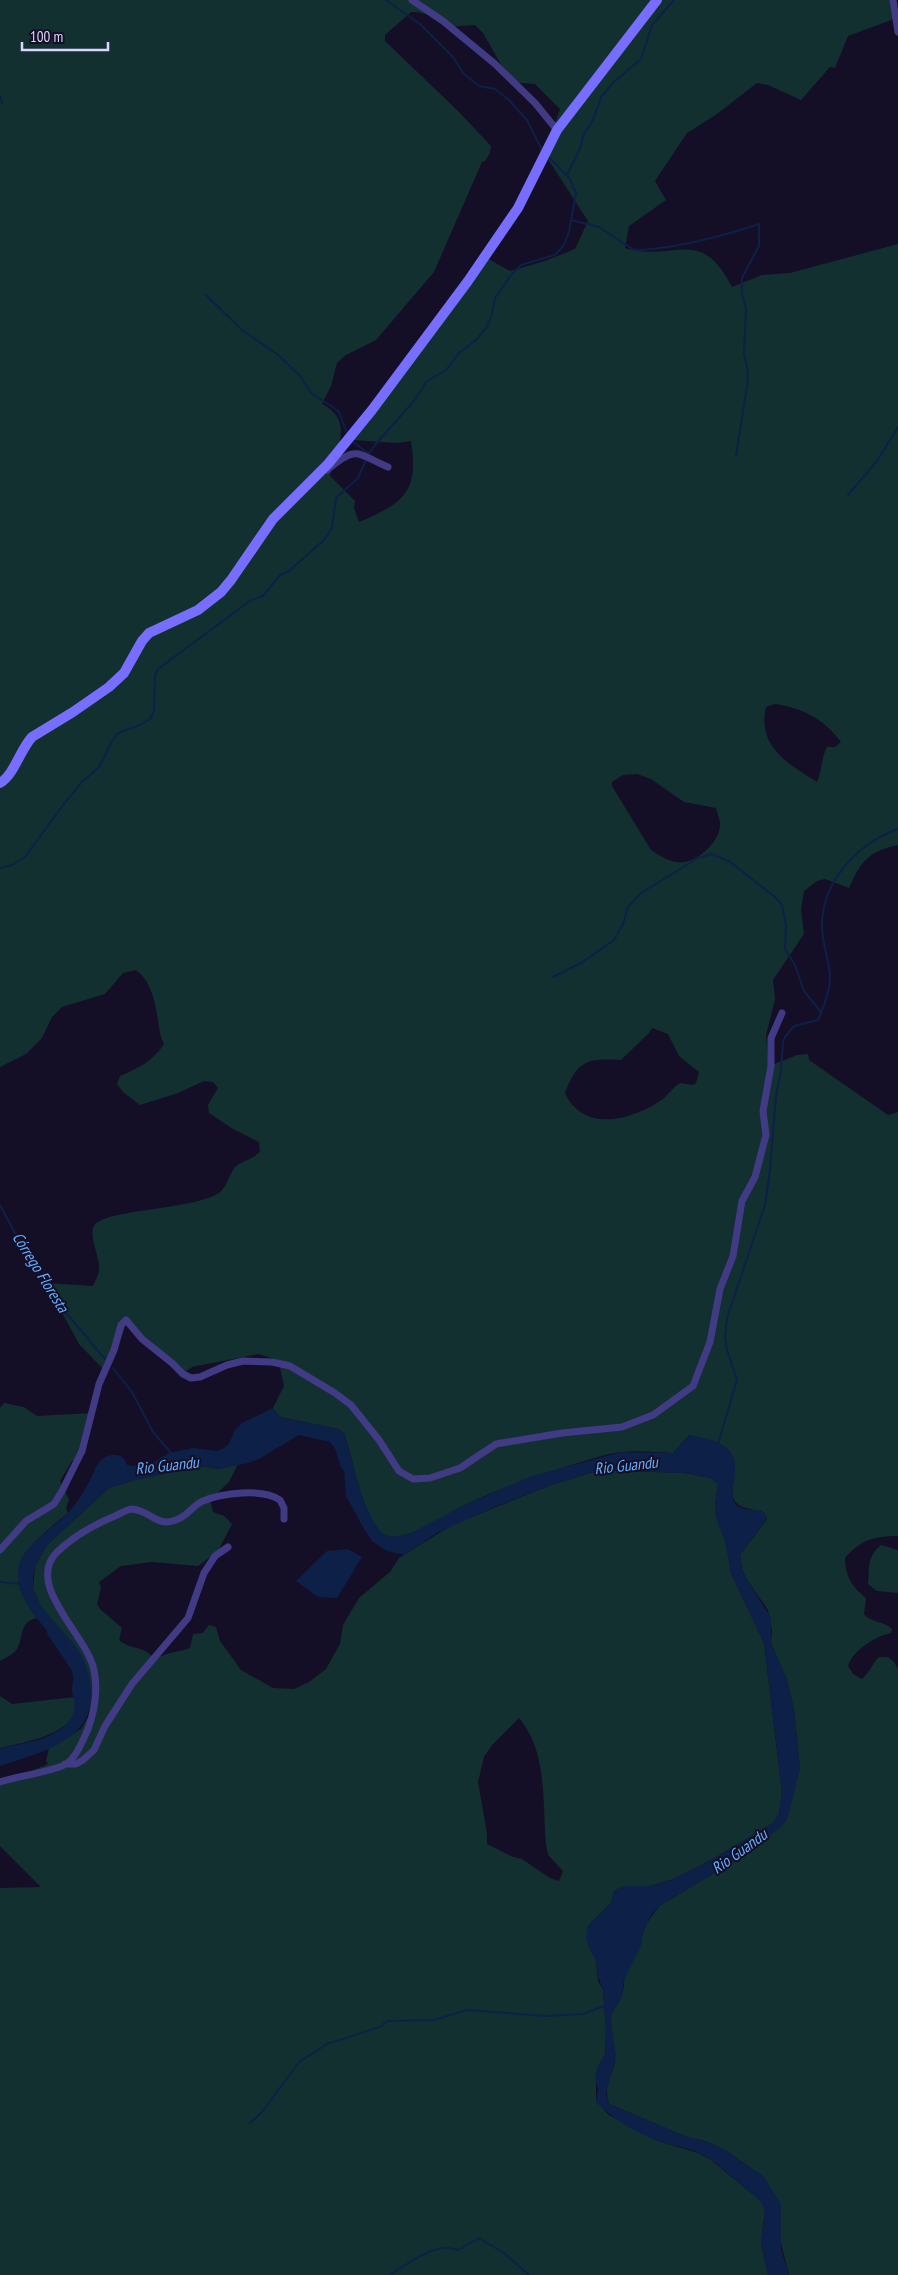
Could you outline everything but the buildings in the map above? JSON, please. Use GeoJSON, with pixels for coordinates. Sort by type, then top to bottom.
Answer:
{"type":"FeatureCollection","features":[{"type":"Feature","properties":{"kind":"main road"},"geometry":{"type":"LineString","coordinates":[[0,783],[8,776],[24,747],[32,737],[105,691],[124,673],[142,641],[149,633],[192,614],[221,592],[273,519],[313,479],[372,410],[509,223],[557,130],[657,0]]}},
{"type":"Feature","properties":{"kind":"street"},"geometry":{"type":"LineString","coordinates":[[412,0],[443,21],[495,64],[535,103],[557,130]]}},
{"type":"Feature","properties":{"kind":"street"},"geometry":{"type":"LineString","coordinates":[[893,0],[898,28]]}},
{"type":"Feature","properties":{"kind":"street"},"geometry":{"type":"LineString","coordinates":[[313,479],[351,453],[368,457],[388,468]]}},
{"type":"Feature","properties":{"kind":"street"},"geometry":{"type":"LineString","coordinates":[[0,1550],[26,1521],[54,1504],[62,1491],[82,1451],[98,1384],[114,1350],[121,1326],[126,1320],[142,1340],[183,1374],[191,1378],[200,1377],[227,1365],[243,1361],[290,1366],[335,1393],[351,1406],[379,1440],[399,1471],[413,1480],[430,1478],[460,1468],[496,1444],[562,1433],[622,1428],[662,1409],[693,1386],[710,1342],[720,1289],[733,1256],[742,1201],[755,1177],[766,1135],[763,1111],[771,1066],[771,1038],[782,1013]]}},
{"type":"Feature","properties":{"kind":"street"},"geometry":{"type":"LineString","coordinates":[[65,1764],[76,1752],[90,1724],[96,1699],[96,1682],[90,1656],[51,1592],[47,1571],[54,1556],[90,1526],[129,1510],[140,1512],[160,1522],[167,1522],[181,1518],[202,1501],[224,1496],[262,1493],[280,1500],[284,1508],[284,1519]]}},
{"type":"Feature","properties":{"kind":"street"},"geometry":{"type":"LineString","coordinates":[[0,1782],[65,1764],[76,1764],[94,1750],[105,1726],[132,1684],[188,1618],[204,1573],[215,1556],[228,1547]]}},
{"type":"Feature","properties":{"kind":"green space"},"geometry":{"type":"Polygon","coordinates":[[[0,0],[891,0],[894,19],[848,36],[835,68],[830,67],[801,100],[768,85],[757,83],[717,114],[687,133],[655,181],[666,200],[629,226],[625,248],[657,252],[684,249],[697,251],[709,256],[720,268],[732,287],[762,275],[790,273],[898,244],[898,845],[880,850],[867,859],[862,864],[849,888],[825,879],[817,881],[804,891],[801,909],[804,934],[773,980],[775,999],[766,1036],[769,1066],[797,1055],[808,1054],[809,1060],[888,1115],[898,1112],[898,1536],[868,1540],[856,1547],[845,1558],[846,1570],[850,1581],[866,1598],[864,1614],[870,1619],[892,1629],[891,1633],[879,1637],[860,1649],[848,1666],[853,1674],[862,1679],[879,1657],[888,1657],[898,1669],[898,2275],[789,2275],[764,2177],[725,2150],[705,2141],[687,2137],[609,2104],[607,2096],[608,2083],[615,2062],[611,2016],[623,1992],[624,1980],[647,1923],[659,1906],[738,1859],[785,1822],[800,1768],[794,1710],[787,1680],[771,1643],[772,1630],[768,1610],[747,1580],[742,1569],[740,1555],[767,1519],[761,1511],[740,1506],[735,1502],[733,1490],[735,1462],[719,1443],[689,1435],[673,1453],[633,1451],[602,1456],[503,1488],[411,1533],[391,1537],[383,1534],[376,1527],[364,1503],[344,1433],[338,1429],[280,1417],[273,1408],[284,1386],[279,1363],[275,1359],[258,1354],[192,1367],[181,1375],[126,1324],[115,1356],[103,1369],[79,1344],[46,1283],[93,1286],[99,1273],[99,1266],[93,1230],[94,1226],[101,1220],[207,1199],[224,1188],[235,1167],[254,1157],[260,1151],[259,1142],[233,1129],[209,1113],[208,1105],[218,1088],[213,1082],[204,1081],[178,1093],[140,1105],[123,1092],[117,1084],[120,1076],[145,1063],[164,1044],[154,1001],[143,976],[136,970],[123,973],[105,994],[62,1007],[52,1017],[42,1038],[26,1054],[0,1067],[0,0]],[[411,12],[385,35],[385,41],[458,111],[491,146],[490,153],[485,161],[482,162],[434,272],[376,340],[346,355],[337,363],[331,386],[322,404],[338,418],[341,427],[339,445],[330,476],[355,501],[354,508],[359,522],[387,508],[405,494],[413,472],[413,458],[411,441],[397,443],[352,440],[485,257],[510,271],[545,261],[575,249],[588,221],[544,153],[560,109],[535,84],[511,82],[483,33],[475,25],[445,27],[438,20],[430,16],[411,12]],[[775,704],[766,707],[764,721],[766,733],[777,752],[786,761],[817,782],[827,747],[835,747],[841,742],[820,721],[804,712],[775,704]],[[637,774],[623,775],[612,782],[612,786],[651,850],[669,860],[683,862],[698,856],[711,845],[719,831],[720,822],[716,808],[684,802],[651,779],[637,774]],[[652,1028],[621,1060],[592,1061],[585,1063],[579,1068],[569,1082],[565,1093],[573,1106],[584,1114],[596,1118],[624,1117],[638,1113],[663,1099],[680,1083],[693,1085],[696,1083],[699,1072],[679,1056],[668,1034],[652,1028]]]}},
{"type":"Feature","properties":{"kind":"green space"},"geometry":{"type":"Polygon","coordinates":[[[4,1403],[24,1407],[37,1416],[92,1413],[85,1454],[72,1461],[60,1481],[69,1500],[66,1508],[68,1513],[41,1536],[30,1548],[23,1560],[20,1572],[21,1586],[27,1601],[38,1618],[28,1622],[23,1630],[17,1649],[0,1661],[0,1408],[4,1403]]]}},
{"type":"Feature","properties":{"kind":"green space"},"geometry":{"type":"Polygon","coordinates":[[[238,1464],[229,1482],[210,1500],[213,1512],[224,1516],[232,1524],[218,1551],[198,1566],[152,1562],[121,1566],[99,1582],[101,1588],[97,1604],[100,1609],[122,1628],[119,1640],[128,1646],[146,1652],[155,1660],[164,1655],[190,1648],[193,1634],[203,1633],[209,1625],[216,1627],[220,1641],[241,1670],[273,1688],[294,1689],[309,1682],[326,1669],[340,1644],[343,1625],[359,1598],[390,1572],[399,1558],[452,1525],[551,1485],[600,1470],[684,1473],[711,1478],[718,1484],[715,1514],[726,1543],[731,1573],[764,1643],[782,1792],[779,1814],[773,1823],[718,1856],[674,1879],[649,1886],[624,1886],[614,1891],[611,1903],[587,1928],[589,1946],[596,1960],[598,1981],[603,1989],[606,2030],[605,2054],[596,2074],[596,2101],[609,2115],[661,2142],[698,2153],[711,2160],[761,2201],[765,2210],[761,2243],[768,2275],[0,2275],[0,1888],[41,1887],[0,1846],[0,1784],[48,1764],[46,1761],[49,1748],[81,1729],[89,1715],[91,1692],[57,1626],[41,1607],[33,1589],[35,1566],[47,1545],[109,1488],[135,1480],[200,1466],[219,1469],[238,1464]],[[519,1718],[492,1745],[484,1757],[478,1782],[487,1833],[487,1844],[513,1857],[522,1859],[550,1878],[559,1881],[563,1871],[548,1855],[542,1778],[535,1746],[519,1718]]]}},
{"type":"Feature","properties":{"kind":"green space"},"geometry":{"type":"Polygon","coordinates":[[[881,1545],[898,1550],[898,1593],[877,1591],[868,1584],[871,1559],[881,1545]]]}},
{"type":"Feature","properties":{"kind":"green space"},"geometry":{"type":"Polygon","coordinates":[[[0,1696],[12,1704],[75,1697],[75,1710],[70,1720],[62,1728],[37,1739],[0,1748],[0,1696]]]}},
{"type":"Feature","properties":{"kind":"water"},"geometry":{"type":"Polygon","coordinates":[[[273,1408],[280,1417],[338,1429],[344,1433],[363,1500],[374,1523],[381,1532],[390,1537],[409,1534],[465,1505],[529,1477],[621,1452],[673,1453],[689,1435],[717,1442],[729,1450],[733,1456],[735,1474],[732,1491],[736,1505],[765,1513],[767,1518],[740,1555],[742,1569],[747,1580],[771,1618],[771,1643],[787,1680],[794,1710],[800,1768],[788,1817],[781,1827],[738,1859],[659,1906],[651,1915],[643,1932],[641,1946],[624,1980],[622,1997],[612,2014],[611,2022],[616,2056],[606,2094],[609,2104],[687,2137],[705,2141],[725,2150],[764,2177],[781,2204],[781,2250],[789,2275],[768,2275],[761,2243],[765,2211],[761,2201],[709,2159],[696,2152],[661,2142],[634,2130],[611,2115],[596,2102],[598,2089],[595,2079],[598,2066],[605,2054],[606,2030],[603,1989],[598,1977],[596,1960],[586,1940],[587,1928],[611,1903],[614,1891],[624,1886],[649,1886],[674,1879],[718,1856],[773,1823],[779,1814],[782,1792],[764,1643],[731,1573],[726,1543],[715,1514],[718,1484],[711,1478],[684,1473],[600,1470],[551,1485],[492,1508],[437,1533],[404,1555],[387,1551],[372,1541],[363,1527],[346,1496],[343,1457],[341,1449],[335,1443],[299,1435],[257,1460],[248,1463],[219,1469],[200,1466],[135,1480],[109,1488],[47,1545],[35,1566],[33,1577],[33,1589],[37,1599],[73,1643],[83,1659],[91,1690],[90,1707],[84,1722],[62,1742],[47,1750],[0,1766],[0,1748],[53,1734],[70,1720],[75,1708],[72,1691],[75,1674],[74,1665],[28,1606],[21,1593],[18,1580],[19,1565],[26,1551],[72,1509],[97,1465],[105,1457],[118,1455],[125,1460],[127,1465],[133,1466],[154,1462],[169,1453],[193,1448],[217,1451],[229,1444],[235,1430],[242,1423],[273,1408]]]}},
{"type":"Feature","properties":{"kind":"water"},"geometry":{"type":"Polygon","coordinates":[[[348,1549],[362,1557],[337,1598],[318,1597],[296,1581],[327,1551],[348,1549]]]}},
{"type":"Feature","properties":{"kind":"waterway"},"geometry":{"type":"LineString","coordinates":[[386,0],[420,24],[453,57],[463,73],[479,86],[495,89],[509,100],[527,120],[542,150]]}},
{"type":"Feature","properties":{"kind":"waterway"},"geometry":{"type":"LineString","coordinates":[[567,175],[580,148],[584,134],[593,120],[601,97],[614,82],[641,59],[652,25],[674,0]]}},
{"type":"Feature","properties":{"kind":"waterway"},"geometry":{"type":"LineString","coordinates":[[0,96],[2,103]]}},
{"type":"Feature","properties":{"kind":"waterway"},"geometry":{"type":"LineString","coordinates":[[368,455],[413,402],[427,381],[446,370],[459,353],[476,340],[486,328],[491,318],[495,298],[511,275],[521,265],[555,255],[564,245],[569,232],[576,193],[570,179],[549,157]]}},
{"type":"Feature","properties":{"kind":"waterway"},"geometry":{"type":"LineString","coordinates":[[571,220],[599,227],[634,250],[656,249],[686,244],[759,224],[759,246],[742,278],[742,294],[746,308],[744,355],[748,380],[736,456]]}},
{"type":"Feature","properties":{"kind":"waterway"},"geometry":{"type":"LineString","coordinates":[[206,295],[242,330],[277,354],[301,377],[311,393],[339,412],[347,433]]}},
{"type":"Feature","properties":{"kind":"waterway"},"geometry":{"type":"LineString","coordinates":[[848,495],[877,461],[898,427]]}},
{"type":"Feature","properties":{"kind":"waterway"},"geometry":{"type":"LineString","coordinates":[[352,441],[369,454]]}},
{"type":"Feature","properties":{"kind":"waterway"},"geometry":{"type":"LineString","coordinates":[[0,868],[12,865],[25,857],[63,805],[82,782],[99,767],[118,733],[140,725],[151,718],[154,711],[155,675],[158,669],[251,600],[263,596],[280,575],[289,571],[324,540],[332,528],[336,498],[358,478],[366,460]]}},
{"type":"Feature","properties":{"kind":"waterway"},"geometry":{"type":"LineString","coordinates":[[718,1444],[737,1380],[725,1338],[727,1318],[765,1205],[783,1042],[794,1026],[818,1020],[825,1002],[830,974],[822,926],[828,894],[835,879],[856,854],[869,844],[898,829]]}},
{"type":"Feature","properties":{"kind":"waterway"},"geometry":{"type":"LineString","coordinates":[[553,977],[581,963],[614,940],[623,924],[628,907],[641,893],[698,858],[712,854],[730,862],[774,896],[782,905],[786,925],[785,949],[795,965],[804,991],[821,1012]]}},
{"type":"Feature","properties":{"kind":"waterway","name":"Córrego Floresta"},"geometry":{"type":"LineString","coordinates":[[0,1205],[25,1252],[57,1302],[105,1359]]}},
{"type":"Feature","properties":{"kind":"waterway","name":"Córrego Floresta"},"geometry":{"type":"LineString","coordinates":[[113,1368],[132,1392],[153,1432],[172,1454]]}},
{"type":"Feature","properties":{"kind":"waterway","name":"Rio Guandu"},"geometry":{"type":"LineString","coordinates":[[332,1437],[339,1445],[346,1466]]}},
{"type":"Feature","properties":{"kind":"waterway"},"geometry":{"type":"LineString","coordinates":[[0,1582],[20,1584]]}},
{"type":"Feature","properties":{"kind":"waterway","name":"Rio Guandu"},"geometry":{"type":"LineString","coordinates":[[52,1632],[77,1669],[78,1677]]}},
{"type":"Feature","properties":{"kind":"waterway"},"geometry":{"type":"LineString","coordinates":[[250,2123],[262,2112],[299,2062],[327,2044],[380,2027],[387,2021],[434,2020],[467,2010],[545,2016],[583,2014],[604,2006]]}},
{"type":"Feature","properties":{"kind":"waterway"},"geometry":{"type":"LineString","coordinates":[[389,2275],[431,2251],[449,2248],[458,2250],[479,2238],[504,2253],[529,2275]]}}]}
